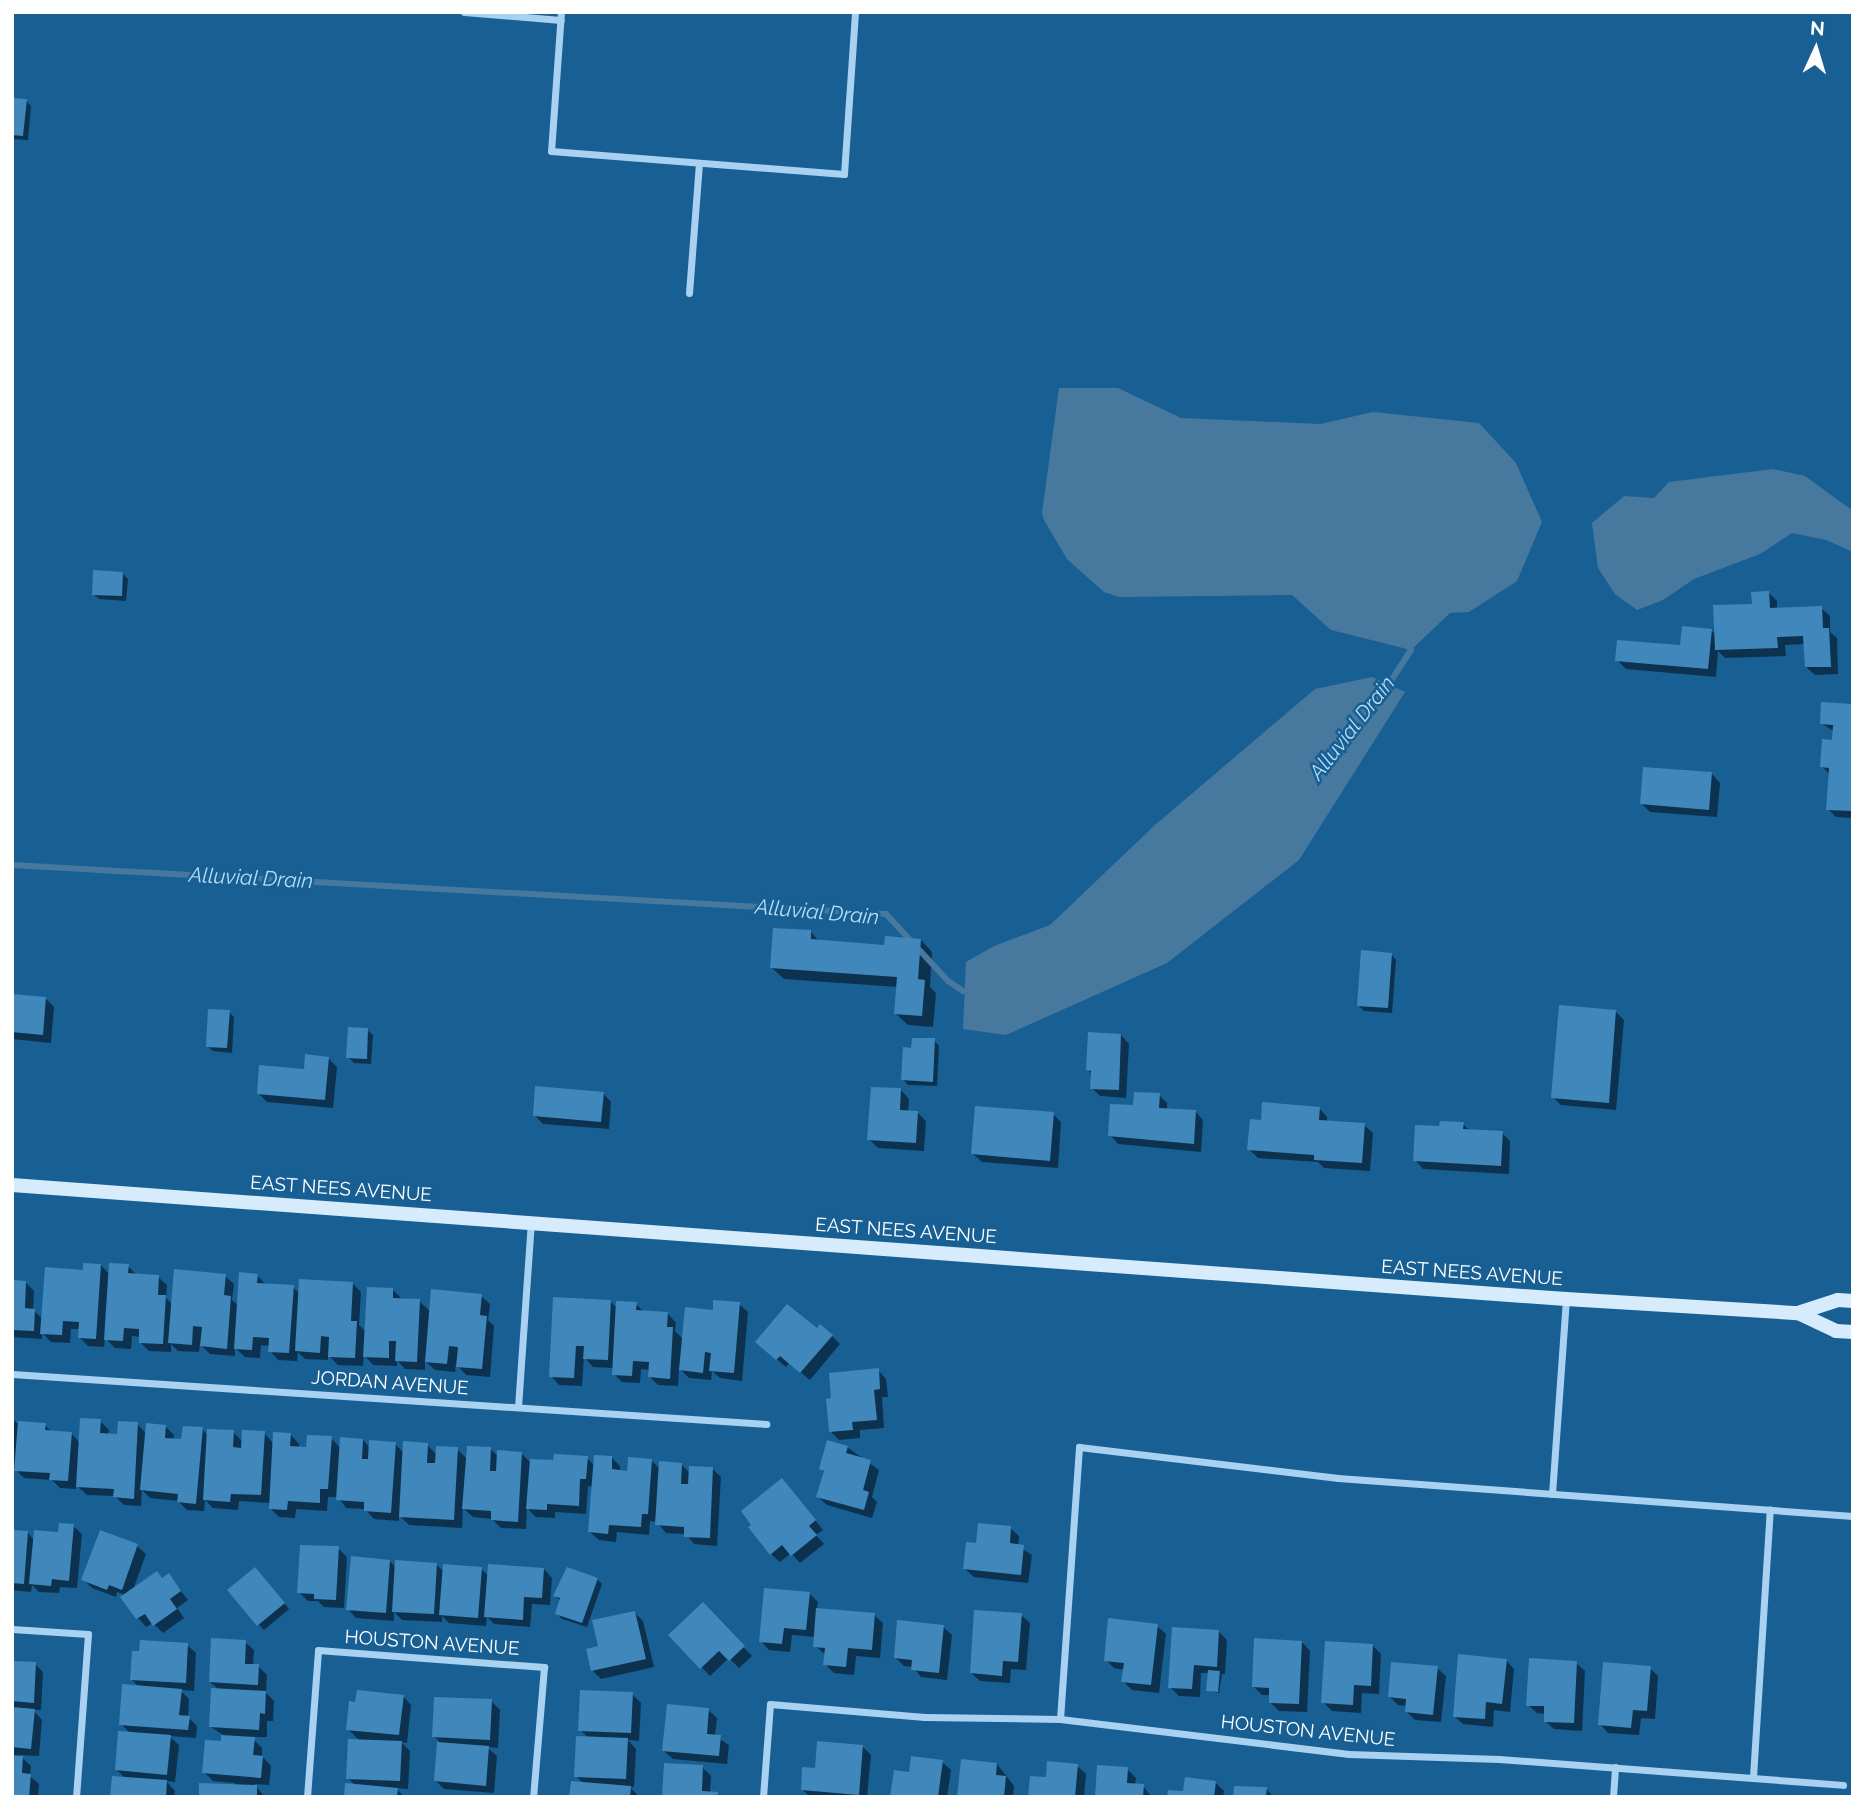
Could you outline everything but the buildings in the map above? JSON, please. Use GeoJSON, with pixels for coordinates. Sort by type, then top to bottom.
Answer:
{"type":"FeatureCollection","features":[{"type":"Feature","properties":{"kind":"main road","name":"EAST NEES AVENUE"},"geometry":{"type":"LineString","coordinates":[[12,1185],[1566,1299],[1798,1312],[1838,1300],[1853,1301]]}},
{"type":"Feature","properties":{"kind":"main road","name":"EAST NEES AVENUE"},"geometry":{"type":"LineString","coordinates":[[1798,1312],[1836,1331],[1853,1332]]}},
{"type":"Feature","properties":{"kind":"street"},"geometry":{"type":"LineString","coordinates":[[464,12],[561,16],[551,151],[844,174],[855,12]]}},
{"type":"Feature","properties":{"kind":"street"},"geometry":{"type":"LineString","coordinates":[[689,293],[699,163]]}},
{"type":"Feature","properties":{"kind":"street"},"geometry":{"type":"LineString","coordinates":[[518,1407],[531,1222]]}},
{"type":"Feature","properties":{"kind":"street"},"geometry":{"type":"LineString","coordinates":[[1552,1494],[1566,1299]]}},
{"type":"Feature","properties":{"kind":"street","name":"JORDAN AVENUE"},"geometry":{"type":"LineString","coordinates":[[12,1374],[766,1424]]}},
{"type":"Feature","properties":{"kind":"street"},"geometry":{"type":"LineString","coordinates":[[1060,1719],[1079,1447],[1326,1477],[1853,1516]]}},
{"type":"Feature","properties":{"kind":"street"},"geometry":{"type":"LineString","coordinates":[[1752,1777],[1770,1510]]}},
{"type":"Feature","properties":{"kind":"street"},"geometry":{"type":"LineString","coordinates":[[12,1629],[88,1634],[76,1797]]}},
{"type":"Feature","properties":{"kind":"street","name":"HOUSTON AVENUE"},"geometry":{"type":"LineString","coordinates":[[307,1797],[318,1650],[544,1667],[533,1797]]}},
{"type":"Feature","properties":{"kind":"street","name":"HOUSTON AVENUE"},"geometry":{"type":"LineString","coordinates":[[763,1797],[770,1704],[924,1717],[1060,1719],[1349,1754],[1499,1759],[1843,1785]]}},
{"type":"Feature","properties":{"kind":"street"},"geometry":{"type":"LineString","coordinates":[[1613,1797],[1615,1767]]}},
{"type":"Feature","properties":{"kind":"water"},"geometry":{"type":"Polygon","coordinates":[[[1059,388],[1118,388],[1181,418],[1320,424],[1373,412],[1479,423],[1516,463],[1542,522],[1517,581],[1469,612],[1450,613],[1411,650],[1331,630],[1292,595],[1119,597],[1104,592],[1067,559],[1044,520],[1042,513],[1059,388]]]}},
{"type":"Feature","properties":{"kind":"water"},"geometry":{"type":"Polygon","coordinates":[[[1773,469],[1805,476],[1853,511],[1853,552],[1826,540],[1792,533],[1760,554],[1694,579],[1663,600],[1637,610],[1615,594],[1598,568],[1592,523],[1624,496],[1654,498],[1669,482],[1773,469]]]}},
{"type":"Feature","properties":{"kind":"water"},"geometry":{"type":"Polygon","coordinates":[[[1372,677],[1405,692],[1299,860],[1167,963],[1006,1035],[963,1029],[966,962],[994,946],[1050,925],[1155,825],[1315,689],[1372,677]]]}},
{"type":"Feature","properties":{"kind":"waterway","name":"Alluvial Drain"},"geometry":{"type":"LineString","coordinates":[[1385,690],[1411,650],[1408,642]]}},
{"type":"Feature","properties":{"kind":"waterway","name":"Alluvial Drain"},"geometry":{"type":"LineString","coordinates":[[12,865],[886,914],[948,981],[963,991],[972,992]]}}]}
